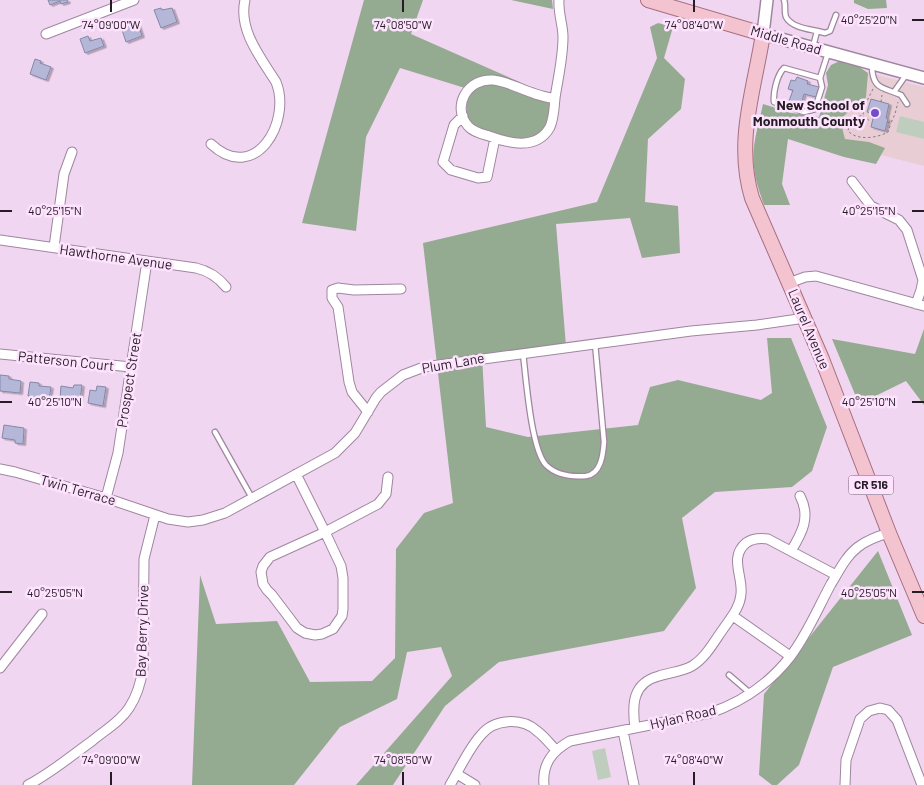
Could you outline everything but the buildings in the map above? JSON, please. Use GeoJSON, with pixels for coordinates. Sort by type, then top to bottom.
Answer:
{"type":"FeatureCollection","features":[{"type":"Feature","properties":{"kind":"main road","name":"Middle Road"},"geometry":{"type":"LineString","coordinates":[[648,0],[665,2],[763,34]]}},
{"type":"Feature","properties":{"kind":"main road","name":"Laurel Avenue"},"geometry":{"type":"LineString","coordinates":[[763,34],[745,135],[745,166],[752,198],[804,318],[924,616]]}},
{"type":"Feature","properties":{"kind":"street"},"geometry":{"type":"LineString","coordinates":[[46,34],[134,0]]}},
{"type":"Feature","properties":{"kind":"street"},"geometry":{"type":"LineString","coordinates":[[211,144],[228,157],[237,158],[251,155],[264,147],[269,140],[280,107],[276,82],[245,27],[242,14],[245,0]]}},
{"type":"Feature","properties":{"kind":"street"},"geometry":{"type":"LineString","coordinates":[[555,99],[494,80],[480,81],[473,84],[465,94],[461,104],[463,116],[470,128],[477,132],[509,143],[525,144],[542,137],[550,127],[553,117],[563,37],[559,0]]}},
{"type":"Feature","properties":{"kind":"street"},"geometry":{"type":"LineString","coordinates":[[763,34],[767,0]]}},
{"type":"Feature","properties":{"kind":"street","name":"Middle Road"},"geometry":{"type":"LineString","coordinates":[[763,34],[924,78]]}},
{"type":"Feature","properties":{"kind":"street"},"geometry":{"type":"LineString","coordinates":[[463,116],[454,125],[443,162],[450,170],[478,178],[487,177],[495,138]]}},
{"type":"Feature","properties":{"kind":"street"},"geometry":{"type":"LineString","coordinates":[[54,247],[64,174],[72,152]]}},
{"type":"Feature","properties":{"kind":"street"},"geometry":{"type":"LineString","coordinates":[[789,283],[805,277],[816,276],[920,305],[923,280],[907,230],[899,220],[871,206],[852,181]]}},
{"type":"Feature","properties":{"kind":"street","name":"Hawthorne Avenue"},"geometry":{"type":"LineString","coordinates":[[0,240],[204,270],[220,279],[226,287]]}},
{"type":"Feature","properties":{"kind":"street","name":"Prospect Street"},"geometry":{"type":"LineString","coordinates":[[106,498],[118,453],[147,261]]}},
{"type":"Feature","properties":{"kind":"street"},"geometry":{"type":"LineString","coordinates":[[368,412],[352,392],[349,382],[338,307],[332,298],[332,290],[338,288],[354,290],[401,289]]}},
{"type":"Feature","properties":{"kind":"street","name":"Plum Lane"},"geometry":{"type":"LineString","coordinates":[[155,515],[181,521],[203,520],[225,513],[327,458],[341,448],[355,433],[381,392],[410,372],[430,365],[804,318]]}},
{"type":"Feature","properties":{"kind":"street","name":"Patterson Court"},"geometry":{"type":"LineString","coordinates":[[0,354],[131,367]]}},
{"type":"Feature","properties":{"kind":"street","name":"Twin Terrace"},"geometry":{"type":"LineString","coordinates":[[0,469],[106,498],[155,515]]}},
{"type":"Feature","properties":{"kind":"street"},"geometry":{"type":"LineString","coordinates":[[296,474],[325,532],[341,566],[344,609],[342,616],[333,629],[315,635],[297,628],[267,590],[263,584],[261,572],[263,566],[270,557],[325,532],[378,504],[386,494],[388,477]]}},
{"type":"Feature","properties":{"kind":"street"},"geometry":{"type":"LineString","coordinates":[[790,551],[805,524],[805,508],[800,496]]}},
{"type":"Feature","properties":{"kind":"street","name":"Bay Berry Drive"},"geometry":{"type":"LineString","coordinates":[[28,785],[67,759],[116,722],[125,713],[134,699],[140,684],[143,668],[144,559],[155,515]]}},
{"type":"Feature","properties":{"kind":"street","name":"Hylan Road"},"geometry":{"type":"LineString","coordinates":[[556,750],[570,742],[710,713],[731,705],[751,694],[776,673],[790,656],[850,554],[860,546],[889,532]]}},
{"type":"Feature","properties":{"kind":"street"},"geometry":{"type":"LineString","coordinates":[[635,728],[633,705],[638,689],[651,678],[685,670],[698,662],[733,616],[741,593],[737,560],[743,546],[753,539],[761,538],[775,542],[836,575]]}},
{"type":"Feature","properties":{"kind":"street"},"geometry":{"type":"LineString","coordinates":[[0,668],[42,614]]}},
{"type":"Feature","properties":{"kind":"street"},"geometry":{"type":"LineString","coordinates":[[733,616],[790,656]]}},
{"type":"Feature","properties":{"kind":"street"},"geometry":{"type":"LineString","coordinates":[[845,785],[846,760],[860,719],[869,711],[880,708],[888,710],[897,720],[922,785]]}},
{"type":"Feature","properties":{"kind":"street"},"geometry":{"type":"LineString","coordinates":[[450,785],[480,736],[488,728],[500,723],[516,722],[531,726],[556,750],[549,758],[546,766],[544,785]]}},
{"type":"Feature","properties":{"kind":"street"},"geometry":{"type":"LineString","coordinates":[[623,731],[634,785]]}},
{"type":"Feature","properties":{"kind":"street"},"geometry":{"type":"LineString","coordinates":[[457,774],[475,785]]}},
{"type":"Feature","properties":{"kind":"lane"},"geometry":{"type":"LineString","coordinates":[[784,0],[786,16],[795,25],[825,33],[830,31],[836,15]]}},
{"type":"Feature","properties":{"kind":"lane"},"geometry":{"type":"LineString","coordinates":[[813,48],[817,31]]}},
{"type":"Feature","properties":{"kind":"lane"},"geometry":{"type":"LineString","coordinates":[[820,78],[784,68],[780,73],[773,96],[775,103],[804,112],[815,109],[822,87],[820,78],[828,52]]}},
{"type":"Feature","properties":{"kind":"lane"},"geometry":{"type":"LineString","coordinates":[[872,64],[872,74],[876,84],[884,90],[900,94],[907,104]]}},
{"type":"Feature","properties":{"kind":"lane"},"geometry":{"type":"LineString","coordinates":[[894,92],[907,73]]}},
{"type":"Feature","properties":{"kind":"lane"},"geometry":{"type":"LineString","coordinates":[[522,353],[538,450],[546,465],[559,473],[576,477],[591,475],[598,468],[603,456],[604,442],[595,343]]}},
{"type":"Feature","properties":{"kind":"lane"},"geometry":{"type":"LineString","coordinates":[[214,432],[252,498]]}},
{"type":"Feature","properties":{"kind":"lane"},"geometry":{"type":"LineString","coordinates":[[729,675],[751,694]]}},
{"type":"Feature","properties":{"kind":"path"},"geometry":{"type":"LineString","coordinates":[[863,115],[864,107],[876,84]]}},
{"type":"Feature","properties":{"kind":"path"},"geometry":{"type":"LineString","coordinates":[[881,102],[884,90]]}},
{"type":"Feature","properties":{"kind":"path"},"geometry":{"type":"LineString","coordinates":[[863,115],[853,118],[848,122],[848,131],[853,136],[863,137],[884,134],[890,128],[900,94]]}},
{"type":"Feature","properties":{"kind":"path"},"geometry":{"type":"LineString","coordinates":[[863,115],[870,121]]}},
{"type":"Feature","properties":{"kind":"path"},"geometry":{"type":"LineString","coordinates":[[887,122],[891,123]]}},
{"type":"Feature","properties":{"kind":"shaded area","name":"New School of Monmouth County"},"geometry":{"type":"Polygon","coordinates":[[[839,65],[924,87],[924,166],[819,139],[839,65]]]}},
{"type":"Feature","properties":{"kind":"green space"},"geometry":{"type":"Polygon","coordinates":[[[364,0],[423,0],[411,34],[551,96],[554,118],[534,142],[505,140],[468,125],[465,88],[400,68],[366,137],[356,231],[302,223],[364,0]]]}},
{"type":"Feature","properties":{"kind":"green space"},"geometry":{"type":"Polygon","coordinates":[[[511,0],[552,0],[553,9],[511,0]]]}},
{"type":"Feature","properties":{"kind":"green space"},"geometry":{"type":"Polygon","coordinates":[[[854,0],[886,0],[887,8],[868,9],[854,3],[854,0]]]}},
{"type":"Feature","properties":{"kind":"green space"},"geometry":{"type":"Polygon","coordinates":[[[658,23],[673,27],[664,58],[685,79],[681,109],[648,139],[645,202],[678,206],[680,253],[642,258],[630,218],[556,224],[566,346],[482,356],[486,427],[528,437],[638,425],[650,387],[678,380],[761,400],[772,393],[767,338],[791,338],[827,427],[812,471],[792,487],[715,492],[682,518],[696,588],[664,631],[499,662],[445,706],[393,785],[356,785],[452,676],[441,647],[407,652],[397,699],[340,727],[294,785],[192,785],[200,575],[216,624],[277,621],[310,682],[372,681],[395,658],[396,549],[424,513],[453,503],[423,243],[597,202],[657,58],[650,27],[658,23]]]}},
{"type":"Feature","properties":{"kind":"green space"},"geometry":{"type":"Polygon","coordinates":[[[842,60],[855,64],[868,73],[866,97],[861,107],[849,112],[843,118],[842,126],[845,139],[869,142],[885,148],[876,164],[844,157],[788,139],[782,184],[790,205],[764,205],[753,159],[763,104],[792,113],[819,117],[828,85],[826,73],[831,65],[842,60]]]}},
{"type":"Feature","properties":{"kind":"green space"},"geometry":{"type":"Polygon","coordinates":[[[900,116],[924,122],[924,139],[896,132],[900,116]]]}},
{"type":"Feature","properties":{"kind":"green space"},"geometry":{"type":"Polygon","coordinates":[[[924,329],[924,405],[906,381],[859,404],[832,339],[915,354],[924,329]]]}},
{"type":"Feature","properties":{"kind":"green space"},"geometry":{"type":"Polygon","coordinates":[[[878,551],[912,635],[833,667],[799,765],[777,785],[772,785],[759,775],[764,694],[878,551]]]}},
{"type":"Feature","properties":{"kind":"green space"},"geometry":{"type":"Polygon","coordinates":[[[605,748],[611,777],[598,780],[592,751],[605,748]]]}},
{"type":"Feature","properties":{"kind":"place","name":"New School of Monmouth County"},"geometry":{"type":"Point","coordinates":[875,113]}}]}
